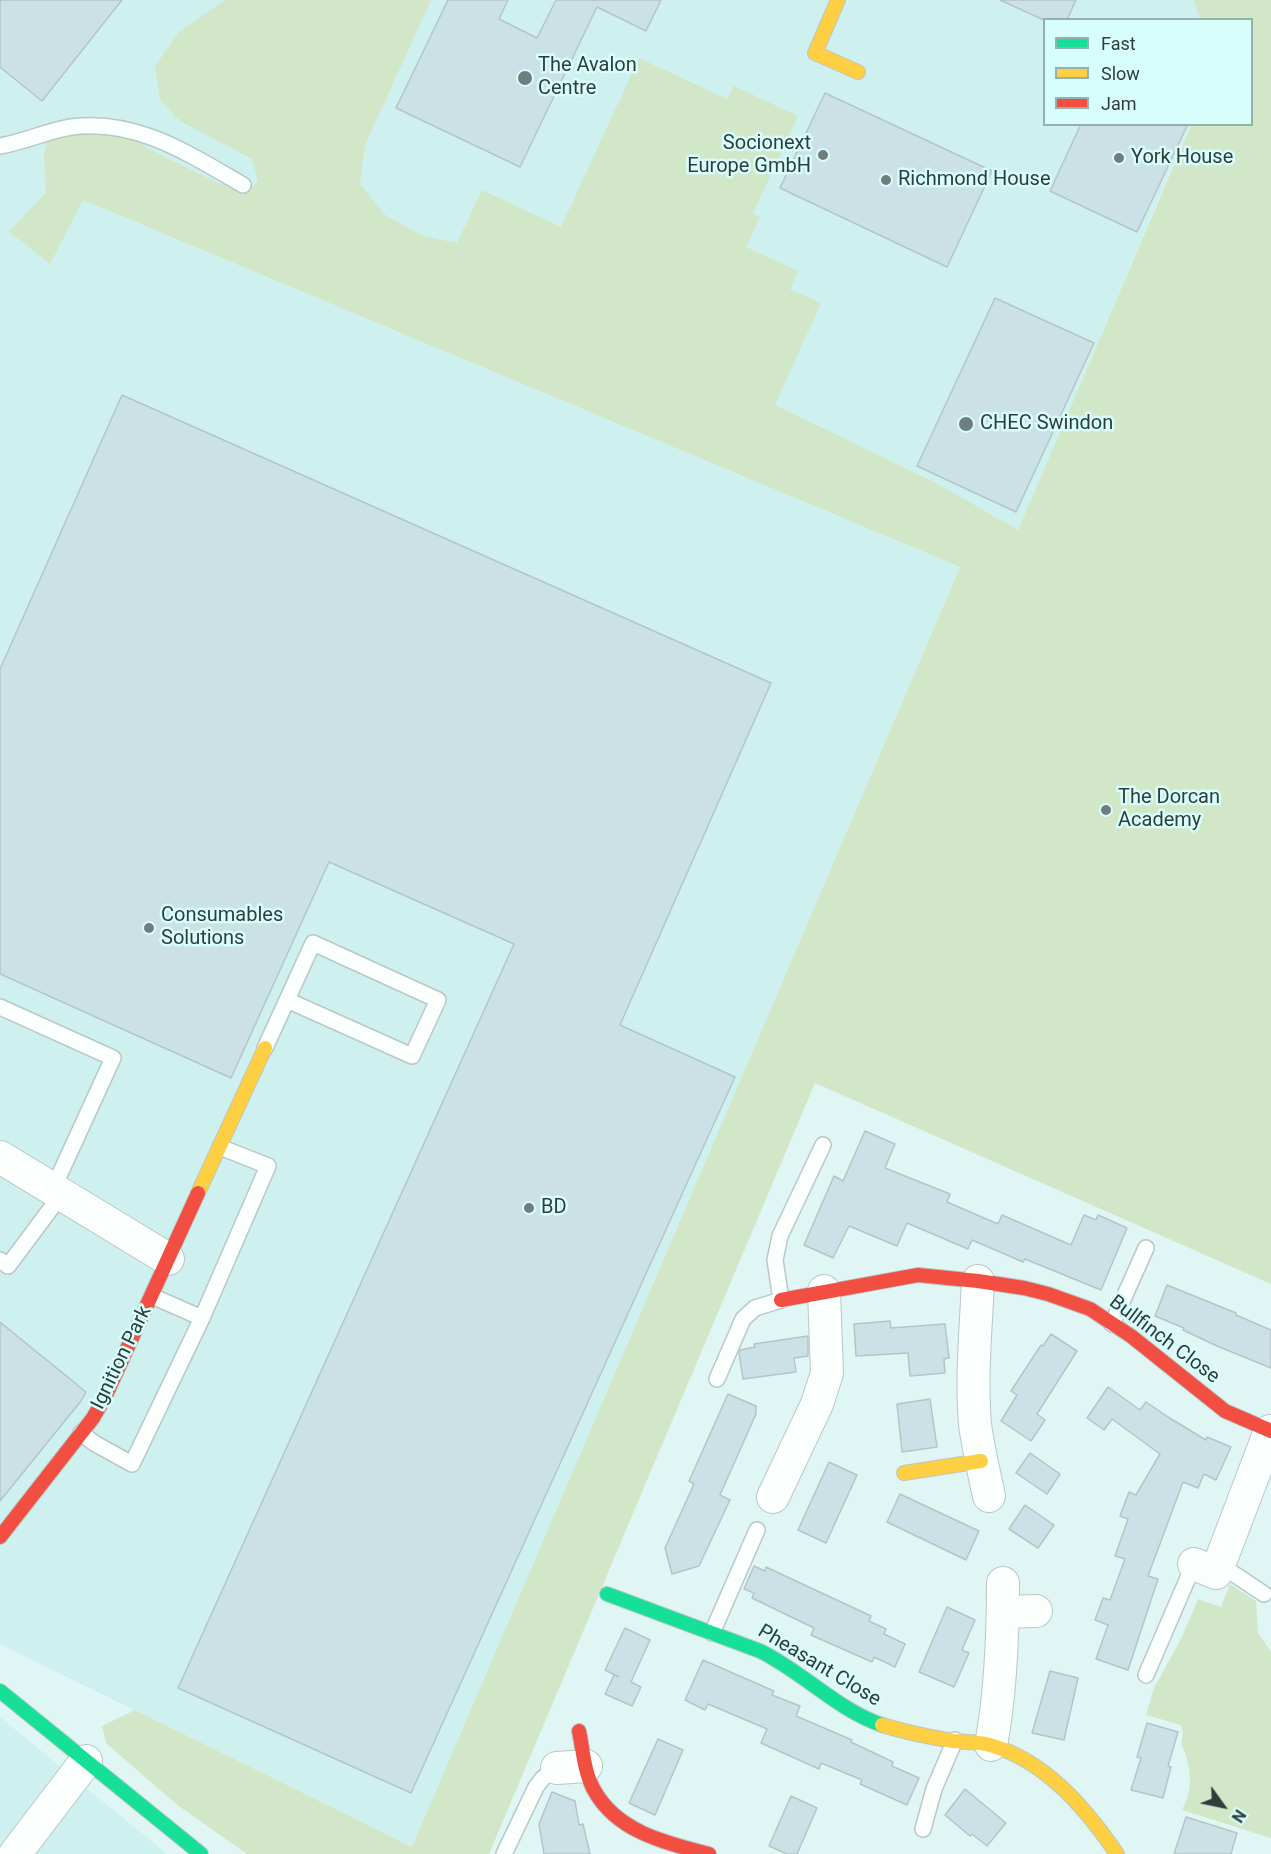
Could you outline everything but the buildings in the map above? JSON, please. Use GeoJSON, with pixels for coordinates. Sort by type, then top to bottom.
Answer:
{"type":"FeatureCollection","features":[{"type":"Feature","properties":{"kind":"street"},"geometry":{"type":"LineString","coordinates":[[838,0],[815,53],[858,72]]}},
{"type":"Feature","properties":{"kind":"street","name":"Ignition Park"},"geometry":{"type":"LineString","coordinates":[[0,1537],[81,1433],[105,1397],[265,1048]]}},
{"type":"Feature","properties":{"kind":"street"},"geometry":{"type":"LineString","coordinates":[[0,1157],[168,1259]]}},
{"type":"Feature","properties":{"kind":"street","name":"Bullfinch Close"},"geometry":{"type":"LineString","coordinates":[[781,1300],[918,1275],[978,1281],[1048,1294],[1090,1309],[1131,1336],[1225,1411],[1270,1431]]}},
{"type":"Feature","properties":{"kind":"street"},"geometry":{"type":"LineString","coordinates":[[978,1281],[975,1423],[989,1496]]}},
{"type":"Feature","properties":{"kind":"street"},"geometry":{"type":"LineString","coordinates":[[772,1497],[817,1404],[827,1373],[824,1291]]}},
{"type":"Feature","properties":{"kind":"street"},"geometry":{"type":"LineString","coordinates":[[1206,1564],[1270,1431]]}},
{"type":"Feature","properties":{"kind":"street"},"geometry":{"type":"LineString","coordinates":[[904,1473],[981,1461]]}},
{"type":"Feature","properties":{"kind":"street","name":"Pheasant Close"},"geometry":{"type":"LineString","coordinates":[[607,1594],[650,1612],[768,1654],[861,1717],[886,1727],[991,1745],[1019,1757],[1065,1792],[1102,1830],[1117,1854]]}},
{"type":"Feature","properties":{"kind":"street"},"geometry":{"type":"LineString","coordinates":[[991,1745],[998,1707],[1003,1597],[1036,1611]]}},
{"type":"Feature","properties":{"kind":"street"},"geometry":{"type":"LineString","coordinates":[[0,1691],[201,1854]]}},
{"type":"Feature","properties":{"kind":"street"},"geometry":{"type":"LineString","coordinates":[[579,1731],[571,1767],[594,1790],[605,1807],[635,1831],[709,1854]]}},
{"type":"Feature","properties":{"kind":"street"},"geometry":{"type":"LineString","coordinates":[[13,1850],[86,1761]]}},
{"type":"Feature","properties":{"kind":"lane"},"geometry":{"type":"LineString","coordinates":[[0,146],[19,143],[69,128],[92,125],[127,128],[179,148],[243,185]]}},
{"type":"Feature","properties":{"kind":"lane"},"geometry":{"type":"LineString","coordinates":[[265,1048],[313,942],[438,1000],[412,1056],[287,1000]]}},
{"type":"Feature","properties":{"kind":"lane"},"geometry":{"type":"LineString","coordinates":[[0,1007],[113,1058],[57,1192],[8,1266],[0,1260]]}},
{"type":"Feature","properties":{"kind":"lane"},"geometry":{"type":"LineString","coordinates":[[717,1379],[743,1319],[755,1308],[781,1300],[775,1260],[780,1236],[823,1145]]}},
{"type":"Feature","properties":{"kind":"lane"},"geometry":{"type":"LineString","coordinates":[[81,1433],[132,1464],[202,1318],[268,1166],[220,1147]]}},
{"type":"Feature","properties":{"kind":"lane"},"geometry":{"type":"LineString","coordinates":[[1112,1324],[1146,1248]]}},
{"type":"Feature","properties":{"kind":"lane"},"geometry":{"type":"LineString","coordinates":[[152,1296],[202,1318]]}},
{"type":"Feature","properties":{"kind":"lane"},"geometry":{"type":"LineString","coordinates":[[712,1633],[757,1530]]}},
{"type":"Feature","properties":{"kind":"lane"},"geometry":{"type":"LineString","coordinates":[[1146,1675],[1206,1564],[1264,1594]]}},
{"type":"Feature","properties":{"kind":"lane"},"geometry":{"type":"LineString","coordinates":[[923,1829],[934,1789],[956,1740]]}},
{"type":"Feature","properties":{"kind":"lane"},"geometry":{"type":"LineString","coordinates":[[504,1854],[536,1787],[543,1778],[571,1767]]}},
{"type":"Feature","properties":{"kind":"shaded area"},"geometry":{"type":"Polygon","coordinates":[[[0,0],[1243,0],[1235,18],[1043,18],[1043,126],[1190,126],[1007,557],[83,200],[960,567],[412,1847],[0,1644],[0,0]]]}},
{"type":"Feature","properties":{"kind":"shaded area"},"geometry":{"type":"Polygon","coordinates":[[[0,1717],[167,1854],[0,1854],[0,1717]]]}},
{"type":"Feature","properties":{"kind":"green space"},"geometry":{"type":"Polygon","coordinates":[[[225,0],[431,0],[365,145],[360,184],[385,215],[423,236],[457,243],[482,190],[561,227],[639,58],[727,99],[734,86],[798,116],[753,213],[760,217],[746,247],[798,271],[790,289],[821,303],[775,405],[936,483],[1018,530],[1191,126],[1253,126],[1253,18],[1200,18],[1194,0],[1271,0],[1271,1284],[815,1083],[489,1854],[247,1854],[176,1804],[106,1743],[102,1726],[135,1710],[412,1847],[960,567],[83,200],[50,264],[9,231],[46,193],[44,155],[47,141],[66,118],[95,120],[243,195],[258,181],[252,159],[180,121],[160,100],[155,66],[180,31],[225,0]]]}},
{"type":"Feature","properties":{"kind":"green space"},"geometry":{"type":"Polygon","coordinates":[[[1230,1584],[1256,1601],[1258,1633],[1271,1652],[1271,1838],[1182,1810],[1186,1802],[1190,1777],[1181,1743],[1183,1733],[1181,1725],[1146,1715],[1154,1688],[1181,1639],[1198,1599],[1221,1607],[1230,1584]]]}},
{"type":"Feature","properties":{"kind":"traffic: fast"},"geometry":{"type":"LineString","coordinates":[[607,1594],[760,1651],[791,1669],[850,1710],[882,1725]]}},
{"type":"Feature","properties":{"kind":"traffic: fast"},"geometry":{"type":"LineString","coordinates":[[0,1691],[201,1854]]}},
{"type":"Feature","properties":{"kind":"traffic: slow"},"geometry":{"type":"LineString","coordinates":[[838,0],[815,53],[858,72]]}},
{"type":"Feature","properties":{"kind":"traffic: slow"},"geometry":{"type":"LineString","coordinates":[[198,1193],[265,1048]]}},
{"type":"Feature","properties":{"kind":"traffic: slow"},"geometry":{"type":"LineString","coordinates":[[904,1473],[981,1461]]}},
{"type":"Feature","properties":{"kind":"traffic: slow"},"geometry":{"type":"LineString","coordinates":[[882,1725],[953,1741],[986,1744],[1026,1760],[1077,1802],[1117,1854]]}},
{"type":"Feature","properties":{"kind":"traffic: jam"},"geometry":{"type":"LineString","coordinates":[[0,1537],[93,1418],[105,1397],[198,1193]]}},
{"type":"Feature","properties":{"kind":"traffic: jam"},"geometry":{"type":"LineString","coordinates":[[781,1300],[918,1275],[978,1281],[1048,1294],[1090,1309],[1131,1336],[1225,1411],[1271,1431]]}},
{"type":"Feature","properties":{"kind":"traffic: jam"},"geometry":{"type":"LineString","coordinates":[[579,1731],[586,1768],[594,1790],[616,1816],[644,1834],[709,1854]]}},
{"type":"Feature","properties":{"kind":"place","name":"The Avalon Centre"},"geometry":{"type":"Point","coordinates":[525,78]}},
{"type":"Feature","properties":{"kind":"place","name":"Socionext Europe GmbH"},"geometry":{"type":"Point","coordinates":[823,155]}},
{"type":"Feature","properties":{"kind":"place","name":"York House"},"geometry":{"type":"Point","coordinates":[1119,158]}},
{"type":"Feature","properties":{"kind":"place","name":"Richmond House"},"geometry":{"type":"Point","coordinates":[886,180]}},
{"type":"Feature","properties":{"kind":"place","name":"CHEC Swindon"},"geometry":{"type":"Point","coordinates":[966,424]}},
{"type":"Feature","properties":{"kind":"place","name":"The Dorcan Academy"},"geometry":{"type":"Point","coordinates":[1106,810]}},
{"type":"Feature","properties":{"kind":"place","name":"Consumables Solutions"},"geometry":{"type":"Point","coordinates":[149,928]}},
{"type":"Feature","properties":{"kind":"place","name":"BD"},"geometry":{"type":"Point","coordinates":[529,1208]}}]}
